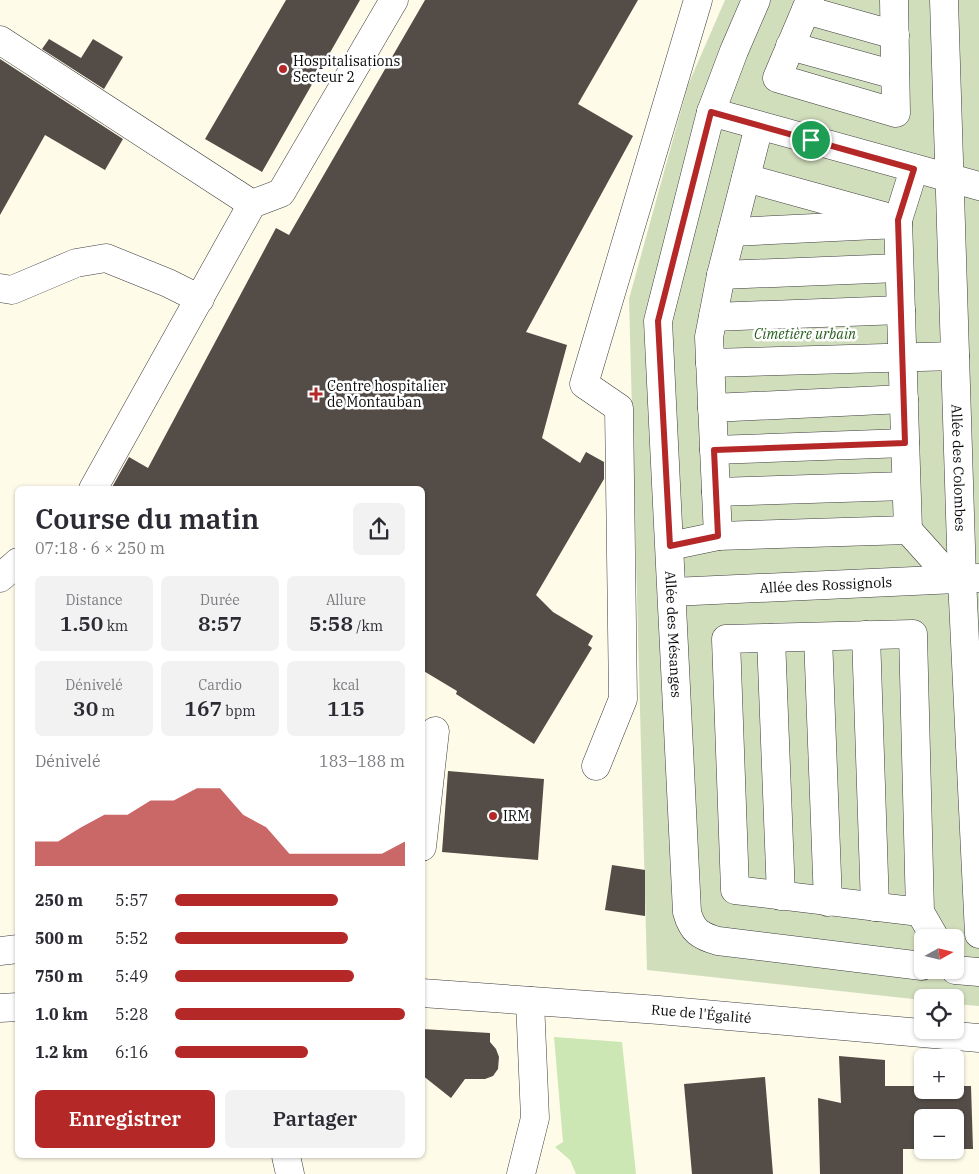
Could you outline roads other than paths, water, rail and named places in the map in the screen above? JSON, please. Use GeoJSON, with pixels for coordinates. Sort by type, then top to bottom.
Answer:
{"type":"FeatureCollection","features":[{"type":"Feature","properties":{"kind":"street"},"geometry":{"type":"LineString","coordinates":[[95,486],[252,204],[281,193],[394,0]]}},
{"type":"Feature","properties":{"kind":"street"},"geometry":{"type":"LineString","coordinates":[[596,766],[623,699],[619,408],[584,384],[698,0]]}},
{"type":"Feature","properties":{"kind":"street","name":"Allée des Mésanges"},"geometry":{"type":"LineString","coordinates":[[756,0],[711,112],[658,321],[687,912],[690,924],[697,933],[718,942],[914,965]]}},
{"type":"Feature","properties":{"kind":"street"},"geometry":{"type":"LineString","coordinates":[[894,0],[895,35],[896,113],[777,78],[808,5],[895,35]]}},
{"type":"Feature","properties":{"kind":"street","name":"Allée des Colombes"},"geometry":{"type":"LineString","coordinates":[[944,0],[954,356],[976,786],[979,934]]}},
{"type":"Feature","properties":{"kind":"street"},"geometry":{"type":"LineString","coordinates":[[0,40],[252,204]]}},
{"type":"Feature","properties":{"kind":"street"},"geometry":{"type":"LineString","coordinates":[[790,46],[895,75]]}},
{"type":"Feature","properties":{"kind":"street"},"geometry":{"type":"LineString","coordinates":[[711,112],[979,186]]}},
{"type":"Feature","properties":{"kind":"street"},"geometry":{"type":"LineString","coordinates":[[718,536],[709,337],[721,275],[759,126]]}},
{"type":"Feature","properties":{"kind":"street"},"geometry":{"type":"LineString","coordinates":[[908,530],[898,222],[914,169]]}},
{"type":"Feature","properties":{"kind":"street"},"geometry":{"type":"LineString","coordinates":[[746,178],[898,222]]}},
{"type":"Feature","properties":{"kind":"street"},"geometry":{"type":"LineString","coordinates":[[732,232],[898,222]]}},
{"type":"Feature","properties":{"kind":"street"},"geometry":{"type":"LineString","coordinates":[[0,288],[12,290],[76,263],[106,258],[200,299]]}},
{"type":"Feature","properties":{"kind":"street"},"geometry":{"type":"LineString","coordinates":[[721,275],[899,268]]}},
{"type":"Feature","properties":{"kind":"street"},"geometry":{"type":"LineString","coordinates":[[713,317],[901,310]]}},
{"type":"Feature","properties":{"kind":"street"},"geometry":{"type":"LineString","coordinates":[[710,363],[954,356]]}},
{"type":"Feature","properties":{"kind":"street"},"geometry":{"type":"LineString","coordinates":[[712,408],[904,399]]}},
{"type":"Feature","properties":{"kind":"street"},"geometry":{"type":"LineString","coordinates":[[714,450],[905,443]]}},
{"type":"Feature","properties":{"kind":"street"},"geometry":{"type":"LineString","coordinates":[[716,492],[906,486]]}},
{"type":"Feature","properties":{"kind":"street"},"geometry":{"type":"LineString","coordinates":[[670,546],[718,536],[908,530],[964,579]]}},
{"type":"Feature","properties":{"kind":"street"},"geometry":{"type":"LineString","coordinates":[[0,578],[15,565]]}},
{"type":"Feature","properties":{"kind":"street","name":"Allée des Rossignols"},"geometry":{"type":"LineString","coordinates":[[672,592],[964,579]]}},
{"type":"Feature","properties":{"kind":"street"},"geometry":{"type":"LineString","coordinates":[[920,912],[735,890],[726,639],[913,634],[920,912],[930,929]]}},
{"type":"Feature","properties":{"kind":"street"},"geometry":{"type":"LineString","coordinates":[[866,635],[875,907]]}},
{"type":"Feature","properties":{"kind":"street"},"geometry":{"type":"LineString","coordinates":[[818,637],[828,902]]}},
{"type":"Feature","properties":{"kind":"street"},"geometry":{"type":"LineString","coordinates":[[771,638],[781,896]]}},
{"type":"Feature","properties":{"kind":"street"},"geometry":{"type":"LineString","coordinates":[[425,820],[435,731]]}},
{"type":"Feature","properties":{"kind":"street"},"geometry":{"type":"LineString","coordinates":[[0,951],[15,950]]}},
{"type":"Feature","properties":{"kind":"street"},"geometry":{"type":"LineString","coordinates":[[964,970],[979,972]]}},
{"type":"Feature","properties":{"kind":"street","name":"Rue de l'Égalité"},"geometry":{"type":"LineString","coordinates":[[425,993],[530,1000],[979,1038]]}},
{"type":"Feature","properties":{"kind":"street"},"geometry":{"type":"LineString","coordinates":[[521,1174],[535,1118],[530,1000]]}},
{"type":"Feature","properties":{"kind":"street"},"geometry":{"type":"LineString","coordinates":[[0,1008],[15,1007]]}},
{"type":"Feature","properties":{"kind":"street"},"geometry":{"type":"LineString","coordinates":[[286,1158],[290,1174]]}},
{"type":"Feature","properties":{"kind":"place","name":"Hospitalisations Secteur 2"},"geometry":{"type":"Point","coordinates":[283,69]}},
{"type":"Feature","properties":{"kind":"place","name":"Centre hospitalier de Montauban"},"geometry":{"type":"Point","coordinates":[316,394]}},
{"type":"Feature","properties":{"kind":"place","name":"IRM"},"geometry":{"type":"Point","coordinates":[493,816]}},
{"type":"Feature","properties":{"kind":"park label","name":"Cimetière urbain"},"geometry":{"type":"Point","coordinates":[805,334]}}]}
